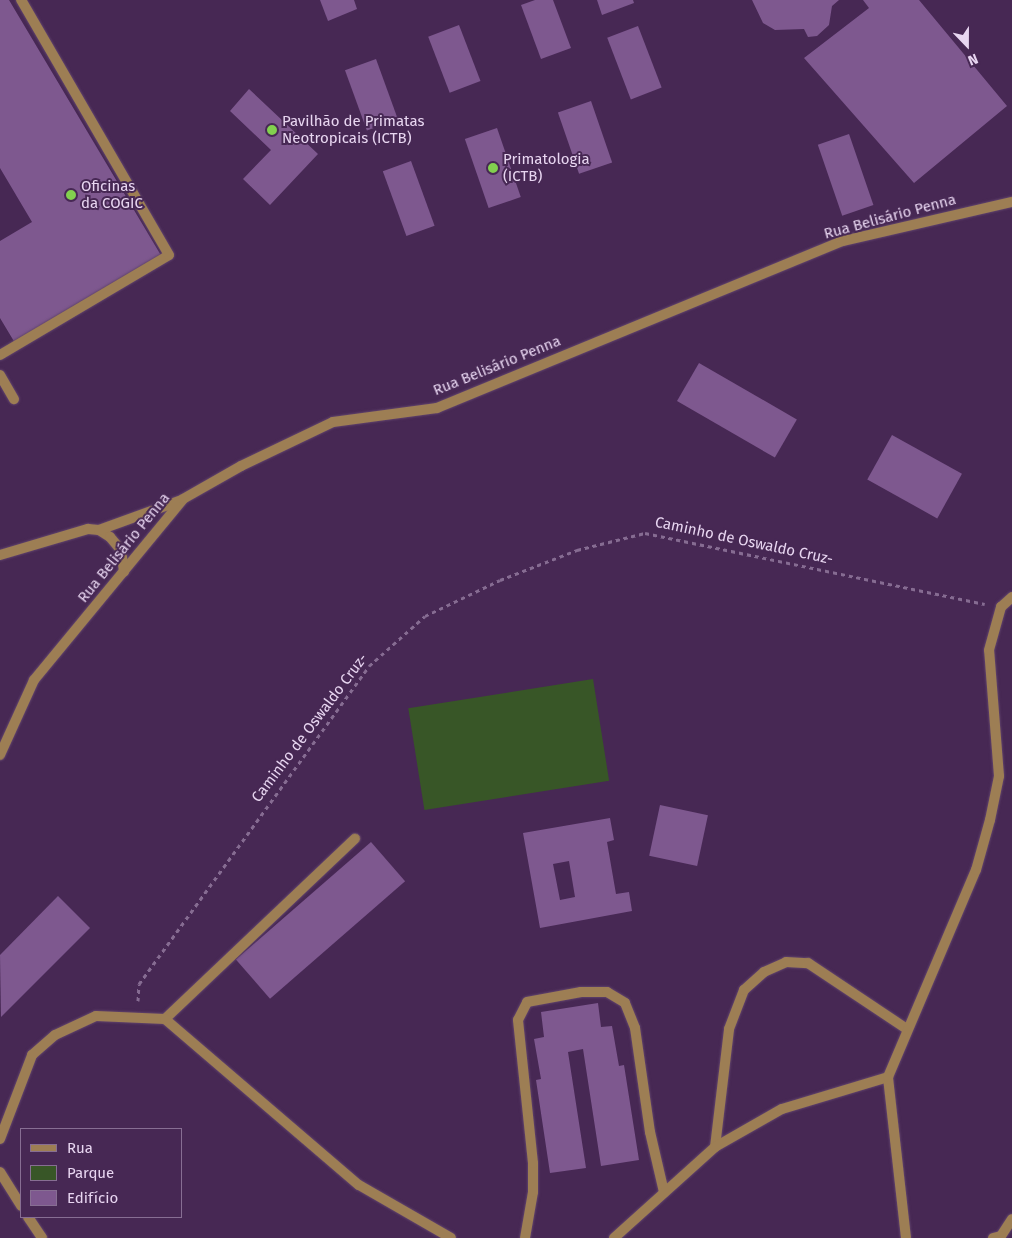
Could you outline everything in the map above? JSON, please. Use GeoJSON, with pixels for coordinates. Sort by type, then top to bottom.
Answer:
{"type":"FeatureCollection","features":[{"type":"Feature","properties":{"kind":"street"},"geometry":{"type":"LineString","coordinates":[[0,355],[169,255],[21,0]]}},
{"type":"Feature","properties":{"kind":"street","name":"Rua Belisário Penna"},"geometry":{"type":"LineString","coordinates":[[0,755],[34,680],[183,499],[241,466],[333,422],[437,408],[843,241],[1012,202]]}},
{"type":"Feature","properties":{"kind":"street"},"geometry":{"type":"LineString","coordinates":[[0,375],[14,399]]}},
{"type":"Feature","properties":{"kind":"street"},"geometry":{"type":"LineString","coordinates":[[0,555],[88,530],[99,530],[183,499]]}},
{"type":"Feature","properties":{"kind":"street"},"geometry":{"type":"LineString","coordinates":[[99,530],[110,537],[121,550],[124,572]]}},
{"type":"Feature","properties":{"kind":"street"},"geometry":{"type":"LineString","coordinates":[[906,1238],[888,1077],[976,870],[990,820],[999,776],[989,650],[1001,607],[1012,597]]}},
{"type":"Feature","properties":{"kind":"street"},"geometry":{"type":"LineString","coordinates":[[164,1019],[355,839]]}},
{"type":"Feature","properties":{"kind":"street"},"geometry":{"type":"LineString","coordinates":[[714,1147],[729,1029],[744,990],[764,972],[786,962],[808,963],[907,1029]]}},
{"type":"Feature","properties":{"kind":"street"},"geometry":{"type":"LineString","coordinates":[[526,1238],[534,1192],[518,1020],[527,1002],[581,992],[608,992],[625,1003],[635,1028],[650,1132],[664,1192]]}},
{"type":"Feature","properties":{"kind":"street"},"geometry":{"type":"LineString","coordinates":[[0,1139],[32,1055],[55,1035],[96,1016],[137,1015],[164,1019],[359,1184],[451,1238]]}},
{"type":"Feature","properties":{"kind":"street"},"geometry":{"type":"LineString","coordinates":[[614,1238],[714,1147],[782,1109],[888,1077]]}},
{"type":"Feature","properties":{"kind":"street"},"geometry":{"type":"LineString","coordinates":[[0,1172],[20,1204]]}},
{"type":"Feature","properties":{"kind":"street"},"geometry":{"type":"LineString","coordinates":[[29,1218],[42,1238]]}},
{"type":"Feature","properties":{"kind":"street"},"geometry":{"type":"LineString","coordinates":[[997,1237],[1012,1219]]}},
{"type":"Feature","properties":{"kind":"path","name":"Caminho de Oswaldo Cruz-"},"geometry":{"type":"LineString","coordinates":[[137,1015],[139,984],[369,666],[425,616],[500,580],[577,550],[645,532],[1001,607]]}},
{"type":"Feature","properties":{"kind":"green space"},"geometry":{"type":"Polygon","coordinates":[[[593,679],[609,781],[424,810],[408,708],[593,679]]]}},
{"type":"Feature","properties":{"kind":"building","name":"Oficinas da COGIC"},"geometry":{"type":"Polygon","coordinates":[[[0,0],[9,0],[162,257],[15,343],[0,318],[0,241],[32,222],[0,168],[0,0]]]}},
{"type":"Feature","properties":{"kind":"building"},"geometry":{"type":"Polygon","coordinates":[[[320,0],[354,0],[357,9],[328,21],[320,0]]]}},
{"type":"Feature","properties":{"kind":"building"},"geometry":{"type":"Polygon","coordinates":[[[535,0],[553,0],[571,48],[541,59],[521,5],[535,0]]]}},
{"type":"Feature","properties":{"kind":"building"},"geometry":{"type":"Polygon","coordinates":[[[597,0],[633,0],[634,3],[602,15],[597,0]]]}},
{"type":"Feature","properties":{"kind":"building"},"geometry":{"type":"Polygon","coordinates":[[[752,0],[839,0],[832,6],[829,25],[817,36],[808,37],[804,29],[775,30],[763,23],[752,0]]]}},
{"type":"Feature","properties":{"kind":"building"},"geometry":{"type":"Polygon","coordinates":[[[863,0],[919,0],[1007,106],[914,183],[804,58],[869,8],[863,0]]]}},
{"type":"Feature","properties":{"kind":"building"},"geometry":{"type":"Polygon","coordinates":[[[459,25],[481,81],[450,93],[428,37],[459,25]]]}},
{"type":"Feature","properties":{"kind":"building"},"geometry":{"type":"Polygon","coordinates":[[[638,26],[662,88],[631,99],[607,38],[638,26]]]}},
{"type":"Feature","properties":{"kind":"building"},"geometry":{"type":"Polygon","coordinates":[[[376,59],[398,119],[367,130],[345,70],[376,59]]]}},
{"type":"Feature","properties":{"kind":"building","name":"Pavilhão de Primatas Neotropicais (ICTB)"},"geometry":{"type":"Polygon","coordinates":[[[249,89],[318,154],[270,205],[243,179],[271,150],[230,111],[249,89]]]}},
{"type":"Feature","properties":{"kind":"building","name":"Primatologia (ICTB)"},"geometry":{"type":"Polygon","coordinates":[[[591,101],[612,162],[579,174],[558,112],[591,101]]]}},
{"type":"Feature","properties":{"kind":"building","name":"Primatologia (ICTB)"},"geometry":{"type":"Polygon","coordinates":[[[497,128],[521,197],[489,208],[465,139],[497,128]]]}},
{"type":"Feature","properties":{"kind":"building"},"geometry":{"type":"Polygon","coordinates":[[[849,134],[873,205],[842,216],[818,145],[849,134]]]}},
{"type":"Feature","properties":{"kind":"building"},"geometry":{"type":"Polygon","coordinates":[[[411,161],[435,226],[406,236],[383,171],[411,161]]]}},
{"type":"Feature","properties":{"kind":"building"},"geometry":{"type":"Polygon","coordinates":[[[699,363],[797,420],[775,458],[677,401],[699,363]]]}},
{"type":"Feature","properties":{"kind":"building"},"geometry":{"type":"Polygon","coordinates":[[[892,435],[962,474],[937,518],[867,480],[892,435]]]}},
{"type":"Feature","properties":{"kind":"building"},"geometry":{"type":"Polygon","coordinates":[[[660,805],[708,815],[697,866],[649,856],[660,805]]]}},
{"type":"Feature","properties":{"kind":"building"},"geometry":{"type":"Polygon","coordinates":[[[610,818],[614,840],[607,842],[616,894],[629,892],[632,911],[540,928],[523,833],[610,818]],[[569,861],[553,864],[560,900],[575,897],[569,861]]]}},
{"type":"Feature","properties":{"kind":"building"},"geometry":{"type":"Polygon","coordinates":[[[371,842],[405,881],[270,999],[236,959],[371,842]]]}},
{"type":"Feature","properties":{"kind":"building"},"geometry":{"type":"Polygon","coordinates":[[[58,896],[90,928],[1,1017],[0,955],[58,896]]]}},
{"type":"Feature","properties":{"kind":"building"},"geometry":{"type":"Polygon","coordinates":[[[598,1003],[601,1027],[612,1026],[619,1066],[624,1065],[639,1160],[601,1166],[583,1049],[568,1052],[586,1168],[550,1173],[536,1080],[541,1079],[534,1039],[544,1037],[541,1012],[598,1003]]]}},
{"type":"Feature","properties":{"kind":"place","name":"Pavilhão de Primatas Neotropicais (ICTB)"},"geometry":{"type":"Point","coordinates":[272,130]}},
{"type":"Feature","properties":{"kind":"place","name":"Primatologia (ICTB)"},"geometry":{"type":"Point","coordinates":[493,168]}},
{"type":"Feature","properties":{"kind":"place","name":"Oficinas da COGIC"},"geometry":{"type":"Point","coordinates":[71,195]}}]}
